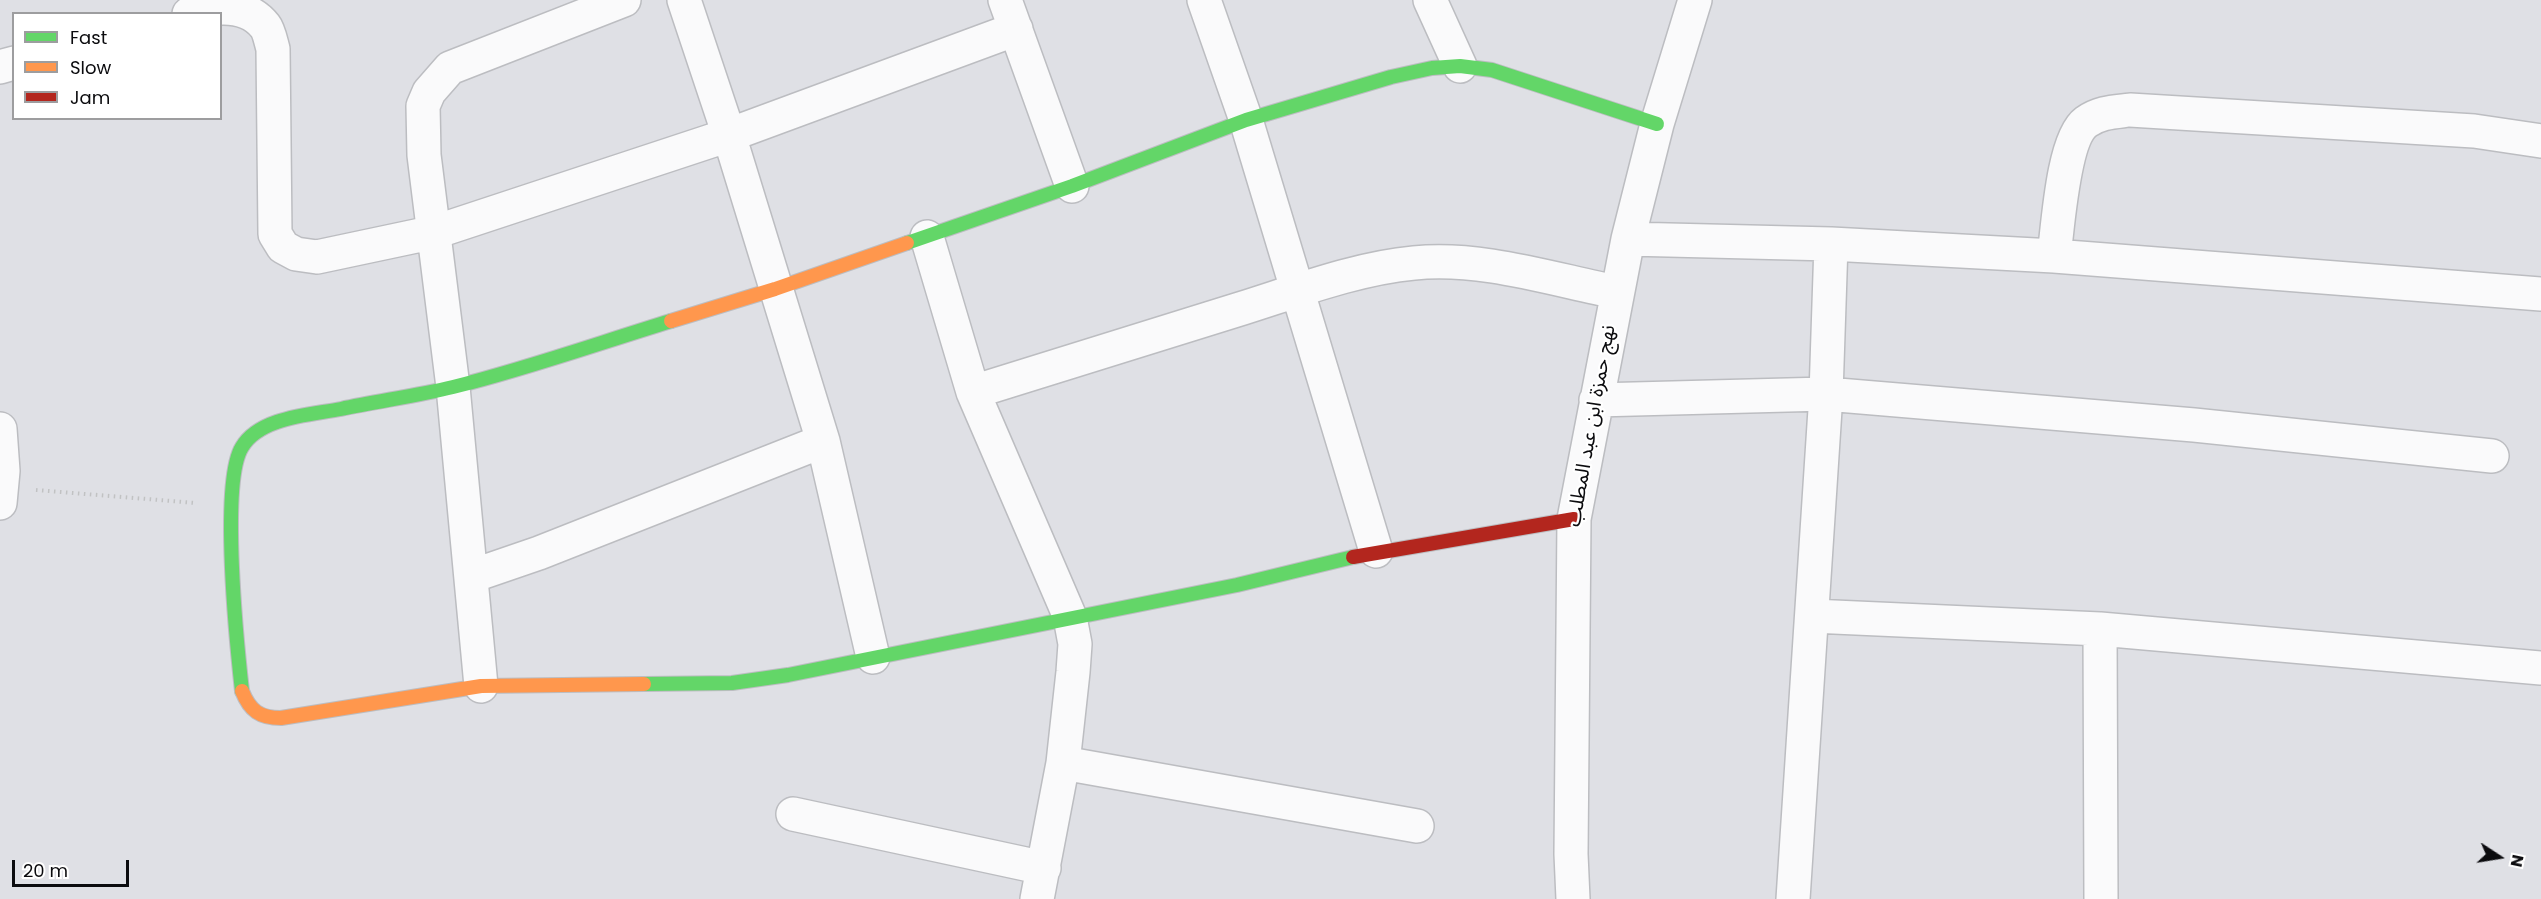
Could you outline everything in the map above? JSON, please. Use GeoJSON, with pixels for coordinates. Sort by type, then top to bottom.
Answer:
{"type":"FeatureCollection","features":[{"type":"Feature","properties":{"kind":"street"},"geometry":{"type":"LineString","coordinates":[[481,686],[453,387],[422,131],[423,106],[438,78],[450,68],[624,0]]}},
{"type":"Feature","properties":{"kind":"street"},"geometry":{"type":"LineString","coordinates":[[684,0],[729,135],[823,441],[873,657]]}},
{"type":"Feature","properties":{"kind":"street"},"geometry":{"type":"LineString","coordinates":[[1204,0],[1246,120],[1376,551]]}},
{"type":"Feature","properties":{"kind":"street"},"geometry":{"type":"LineString","coordinates":[[1430,0],[1460,66]]}},
{"type":"Feature","properties":{"kind":"street","name":"نهج حمزة ابن عبد المطلب"},"geometry":{"type":"LineString","coordinates":[[1573,899],[1571,842],[1574,519],[1628,239],[1657,124],[1695,0]]}},
{"type":"Feature","properties":{"kind":"street"},"geometry":{"type":"LineString","coordinates":[[199,12],[224,7],[246,11],[266,27],[273,58],[275,234],[283,247],[296,254],[317,256],[435,232],[729,135],[1011,15],[1072,186]]}},
{"type":"Feature","properties":{"kind":"street"},"geometry":{"type":"LineString","coordinates":[[1574,519],[1376,551],[1237,585],[788,675],[732,683],[481,686],[291,718],[271,719],[258,716],[248,706],[242,691],[231,505],[233,468],[241,448],[259,432],[283,420],[453,387],[775,289],[1072,186],[1246,120],[1391,77],[1432,68],[1460,66],[1518,77],[1657,124]]}},
{"type":"Feature","properties":{"kind":"street"},"geometry":{"type":"LineString","coordinates":[[2054,256],[2070,145],[2084,123],[2101,113],[2130,110],[2475,131],[2541,141]]}},
{"type":"Feature","properties":{"kind":"street"},"geometry":{"type":"LineString","coordinates":[[927,237],[973,392],[1070,617],[1075,644],[1063,763],[1037,899]]}},
{"type":"Feature","properties":{"kind":"street"},"geometry":{"type":"LineString","coordinates":[[1628,239],[1831,244],[2054,256],[2541,294]]}},
{"type":"Feature","properties":{"kind":"street"},"geometry":{"type":"LineString","coordinates":[[1793,899],[1826,394],[1831,244]]}},
{"type":"Feature","properties":{"kind":"street"},"geometry":{"type":"LineString","coordinates":[[973,392],[1298,291],[1415,262],[1451,263],[1503,269],[1616,292]]}},
{"type":"Feature","properties":{"kind":"street"},"geometry":{"type":"LineString","coordinates":[[1596,400],[1826,394],[2194,425],[2493,456]]}},
{"type":"Feature","properties":{"kind":"street"},"geometry":{"type":"LineString","coordinates":[[0,429],[1,495]]}},
{"type":"Feature","properties":{"kind":"street"},"geometry":{"type":"LineString","coordinates":[[472,576],[549,549],[823,441]]}},
{"type":"Feature","properties":{"kind":"street"},"geometry":{"type":"LineString","coordinates":[[1812,616],[2100,629],[2541,668]]}},
{"type":"Feature","properties":{"kind":"street"},"geometry":{"type":"LineString","coordinates":[[2100,629],[2101,899]]}},
{"type":"Feature","properties":{"kind":"street"},"geometry":{"type":"LineString","coordinates":[[1063,763],[1417,826]]}},
{"type":"Feature","properties":{"kind":"street"},"geometry":{"type":"LineString","coordinates":[[793,814],[1044,868]]}},
{"type":"Feature","properties":{"kind":"path"},"geometry":{"type":"LineString","coordinates":[[1,495],[231,505]]}},
{"type":"Feature","properties":{"kind":"traffic: fast"},"geometry":{"type":"LineString","coordinates":[[907,243],[1072,186],[1246,120],[1391,77],[1432,68],[1460,66],[1492,70],[1657,124]]}},
{"type":"Feature","properties":{"kind":"traffic: fast"},"geometry":{"type":"LineString","coordinates":[[242,691],[232,565],[232,494],[235,466],[242,447],[250,437],[273,423],[287,419],[453,387],[671,321]]}},
{"type":"Feature","properties":{"kind":"traffic: fast"},"geometry":{"type":"LineString","coordinates":[[644,684],[732,683],[788,675],[1237,585],[1353,557]]}},
{"type":"Feature","properties":{"kind":"traffic: slow"},"geometry":{"type":"LineString","coordinates":[[671,321],[775,289],[907,243]]}},
{"type":"Feature","properties":{"kind":"traffic: slow"},"geometry":{"type":"LineString","coordinates":[[242,691],[249,704],[257,712],[267,717],[281,718],[481,686],[644,684]]}},
{"type":"Feature","properties":{"kind":"traffic: jam"},"geometry":{"type":"LineString","coordinates":[[1353,557],[1574,519]]}}]}
